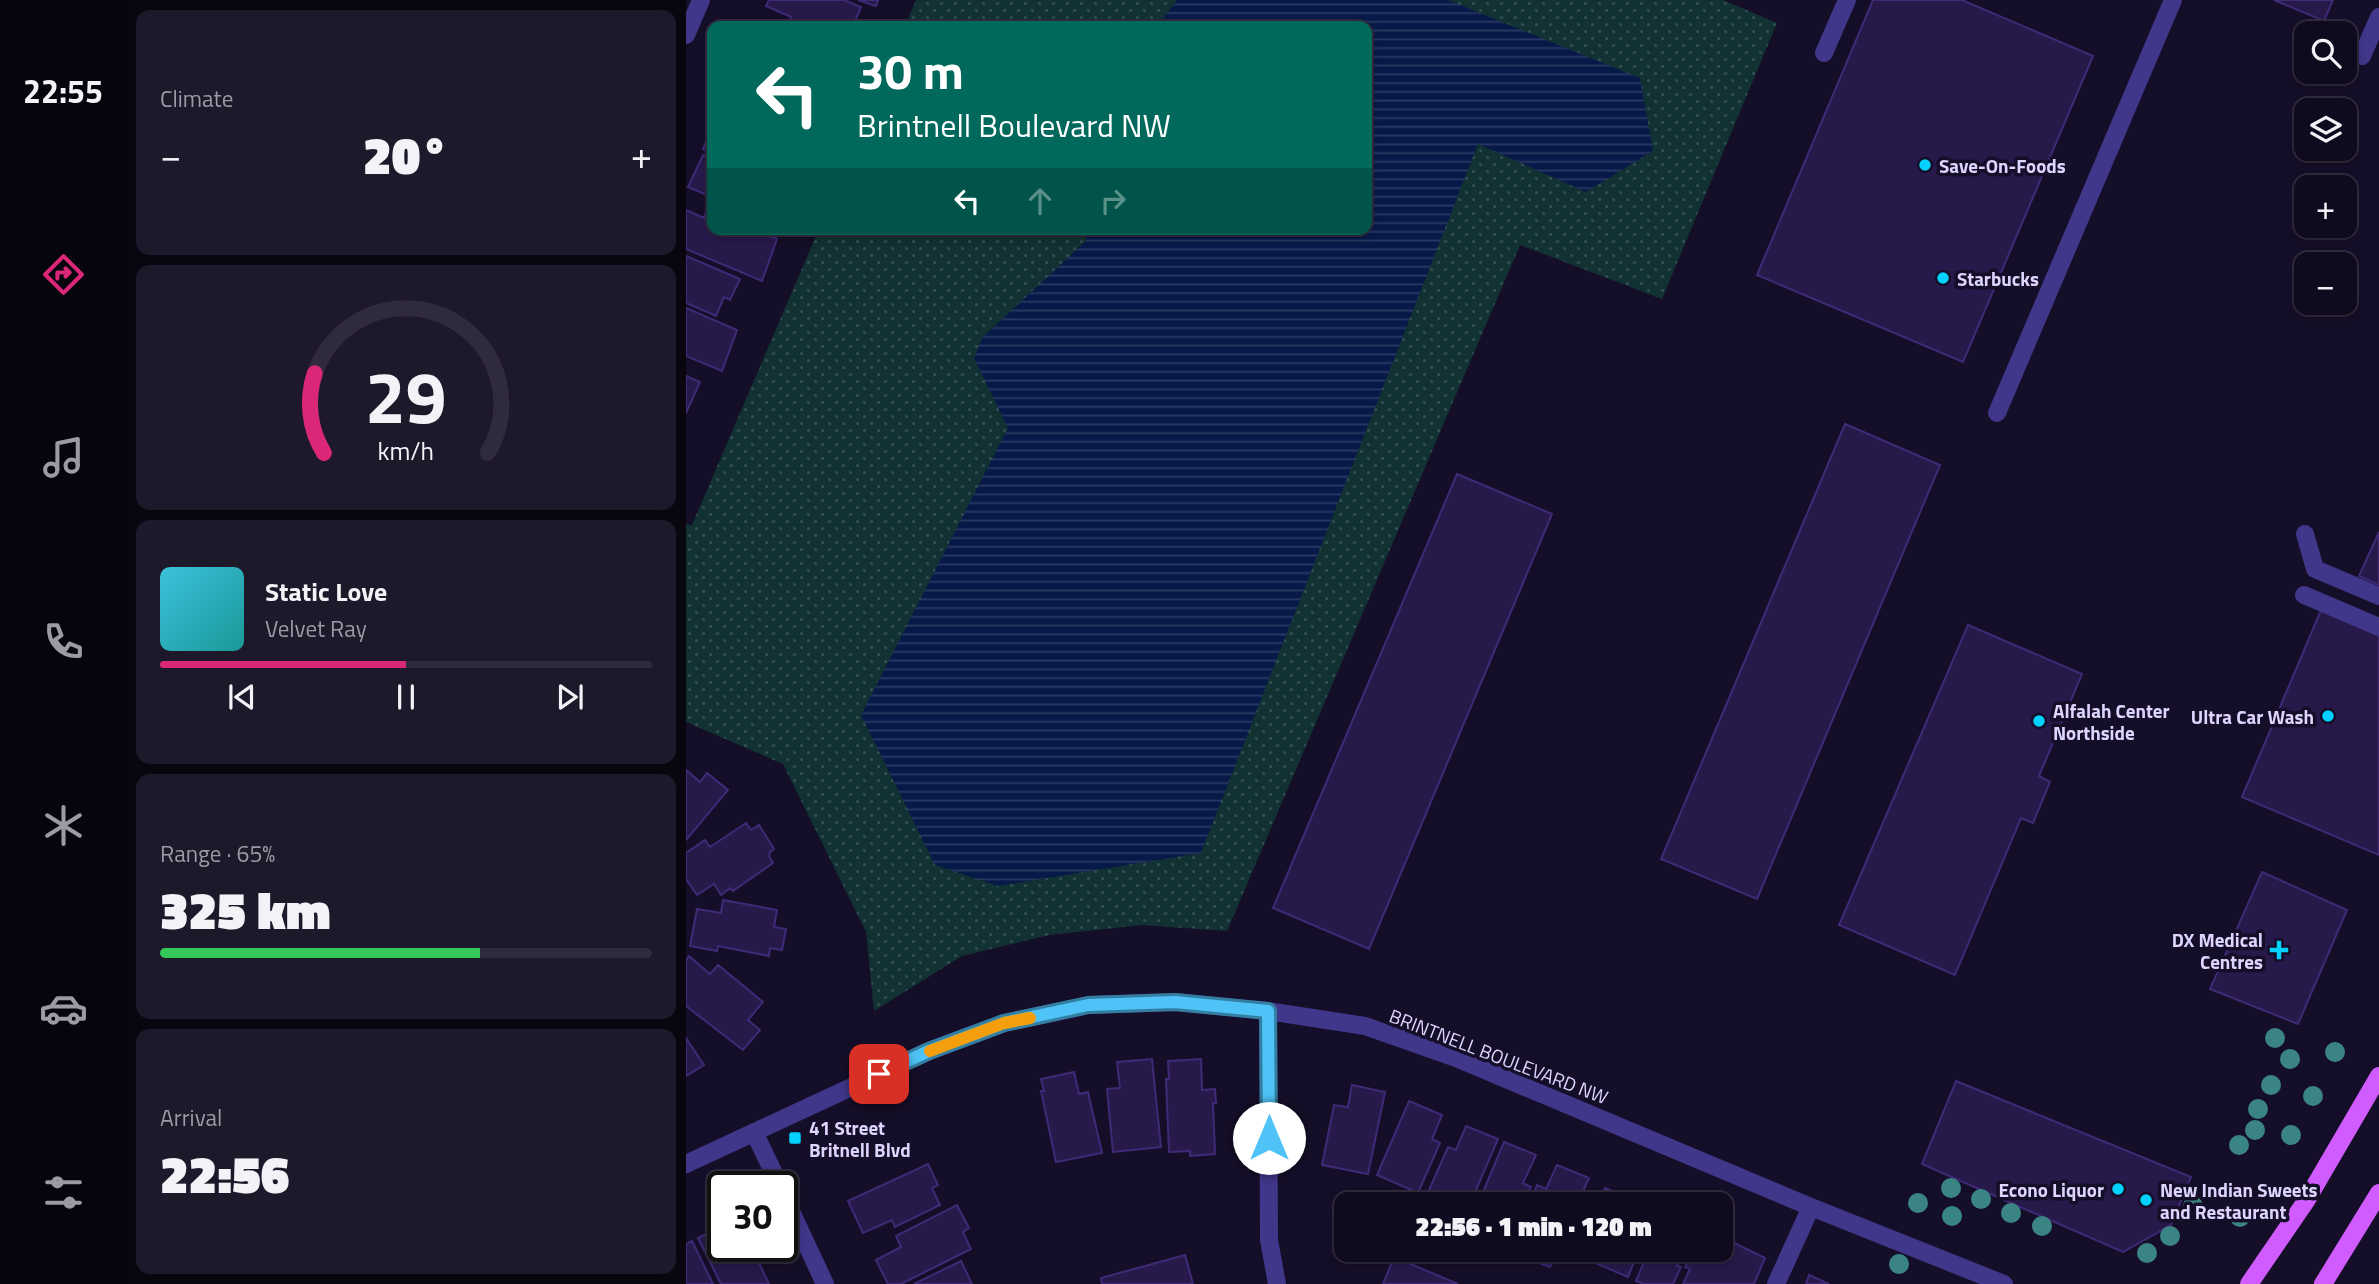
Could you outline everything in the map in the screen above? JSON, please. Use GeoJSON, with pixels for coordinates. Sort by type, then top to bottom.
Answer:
{"type":"FeatureCollection","features":[{"type":"Feature","properties":{"kind":"main road"},"geometry":{"type":"LineString","coordinates":[[2249,1284],[2306,1201],[2379,1076]]}},
{"type":"Feature","properties":{"kind":"main road"},"geometry":{"type":"LineString","coordinates":[[2323,1284],[2379,1193]]}},
{"type":"Feature","properties":{"kind":"street"},"geometry":{"type":"LineString","coordinates":[[686,35],[701,0]]}},
{"type":"Feature","properties":{"kind":"street"},"geometry":{"type":"LineString","coordinates":[[1824,52],[1847,0]]}},
{"type":"Feature","properties":{"kind":"street"},"geometry":{"type":"LineString","coordinates":[[1997,413],[2173,0]]}},
{"type":"Feature","properties":{"kind":"street"},"geometry":{"type":"LineString","coordinates":[[2362,56],[2379,17]]}},
{"type":"Feature","properties":{"kind":"street"},"geometry":{"type":"LineString","coordinates":[[2305,534],[2315,569],[2379,596]]}},
{"type":"Feature","properties":{"kind":"street"},"geometry":{"type":"LineString","coordinates":[[2304,596],[2379,627]]}},
{"type":"Feature","properties":{"kind":"street","name":"BRINTNELL BOULEVARD NW"},"geometry":{"type":"LineString","coordinates":[[686,1164],[929,1051],[1004,1023],[1088,1005],[1175,1002],[1268,1011],[1365,1026],[1456,1058],[1811,1207],[2004,1284]]}},
{"type":"Feature","properties":{"kind":"street"},"geometry":{"type":"LineString","coordinates":[[1268,1011],[1269,1240],[1278,1284]]}},
{"type":"Feature","properties":{"kind":"street"},"geometry":{"type":"LineString","coordinates":[[754,1132],[773,1171]]}},
{"type":"Feature","properties":{"kind":"street"},"geometry":{"type":"LineString","coordinates":[[1776,1284],[1811,1207]]}},
{"type":"Feature","properties":{"kind":"street"},"geometry":{"type":"LineString","coordinates":[[798,1226],[825,1284]]}},
{"type":"Feature","properties":{"kind":"green space"},"geometry":{"type":"Polygon","coordinates":[[[916,0],[1723,0],[1777,23],[1662,299],[1520,245],[1227,931],[1142,925],[1049,935],[962,956],[874,1011],[866,932],[783,764],[686,722],[686,524],[692,525],[816,235],[1372,235],[1372,21],[907,21],[916,0]]]}},
{"type":"Feature","properties":{"kind":"water"},"geometry":{"type":"Polygon","coordinates":[[[1177,0],[1448,0],[1640,78],[1653,151],[1586,192],[1478,144],[1201,853],[998,886],[935,865],[861,715],[1008,428],[974,358],[983,337],[1086,241],[1086,235],[1372,235],[1372,21],[1162,21],[1177,0]]]}},
{"type":"Feature","properties":{"kind":"building"},"geometry":{"type":"Polygon","coordinates":[[[769,0],[844,0],[861,7],[855,21],[789,21],[791,17],[766,6],[769,0]]]}},
{"type":"Feature","properties":{"kind":"building"},"geometry":{"type":"Polygon","coordinates":[[[858,0],[878,0],[876,6],[858,0]]]}},
{"type":"Feature","properties":{"kind":"building","name":"Save-On-Foods"},"geometry":{"type":"Polygon","coordinates":[[[1873,0],[1962,0],[2093,56],[1963,362],[1757,275],[1873,0]]]}},
{"type":"Feature","properties":{"kind":"building"},"geometry":{"type":"Polygon","coordinates":[[[2274,0],[2333,0],[2324,21],[2274,0]]]}},
{"type":"Feature","properties":{"kind":"building"},"geometry":{"type":"Polygon","coordinates":[[[703,155],[707,157],[707,195],[688,187],[703,155]]]}},
{"type":"Feature","properties":{"kind":"building"},"geometry":{"type":"Polygon","coordinates":[[[707,209],[707,235],[768,235],[777,239],[762,281],[686,249],[686,210],[704,218],[707,209]]]}},
{"type":"Feature","properties":{"kind":"building"},"geometry":{"type":"Polygon","coordinates":[[[686,256],[740,279],[730,300],[724,297],[716,316],[686,303],[686,256]]]}},
{"type":"Feature","properties":{"kind":"building"},"geometry":{"type":"Polygon","coordinates":[[[686,308],[737,330],[722,371],[686,356],[686,308]]]}},
{"type":"Feature","properties":{"kind":"building"},"geometry":{"type":"Polygon","coordinates":[[[686,376],[700,382],[686,413],[686,376]]]}},
{"type":"Feature","properties":{"kind":"building"},"geometry":{"type":"Polygon","coordinates":[[[1845,424],[1940,465],[1757,899],[1661,859],[1845,424]]]}},
{"type":"Feature","properties":{"kind":"building"},"geometry":{"type":"Polygon","coordinates":[[[1457,474],[1552,514],[1369,949],[1273,908],[1457,474]]]}},
{"type":"Feature","properties":{"kind":"building"},"geometry":{"type":"Polygon","coordinates":[[[2379,532],[2379,585],[2359,576],[2379,532]]]}},
{"type":"Feature","properties":{"kind":"building","name":"Ultra Car Wash"},"geometry":{"type":"Polygon","coordinates":[[[2321,610],[2379,635],[2379,855],[2242,797],[2321,610]]]}},
{"type":"Feature","properties":{"kind":"building"},"geometry":{"type":"Polygon","coordinates":[[[1968,625],[2082,674],[2039,776],[2050,782],[2033,823],[2021,818],[1955,975],[1839,925],[1968,625]]]}},
{"type":"Feature","properties":{"kind":"building"},"geometry":{"type":"Polygon","coordinates":[[[686,770],[700,782],[707,773],[728,790],[686,840],[686,770]]]}},
{"type":"Feature","properties":{"kind":"building"},"geometry":{"type":"Polygon","coordinates":[[[746,823],[751,830],[759,825],[774,849],[769,856],[773,863],[733,891],[730,888],[721,895],[714,884],[697,895],[686,879],[686,853],[705,840],[710,847],[746,823]]]}},
{"type":"Feature","properties":{"kind":"building","name":"DX Medical Centres"},"geometry":{"type":"Polygon","coordinates":[[[2262,872],[2347,910],[2298,1024],[2210,989],[2262,872]]]}},
{"type":"Feature","properties":{"kind":"building"},"geometry":{"type":"Polygon","coordinates":[[[723,900],[777,910],[774,927],[786,929],[782,950],[770,948],[769,956],[718,946],[717,951],[690,946],[697,909],[721,913],[723,900]]]}},
{"type":"Feature","properties":{"kind":"building"},"geometry":{"type":"Polygon","coordinates":[[[689,956],[710,974],[718,965],[763,1002],[748,1020],[760,1030],[743,1050],[686,1006],[686,960],[689,956]]]}},
{"type":"Feature","properties":{"kind":"building"},"geometry":{"type":"Polygon","coordinates":[[[686,1038],[704,1065],[686,1076],[686,1038]]]}},
{"type":"Feature","properties":{"kind":"building"},"geometry":{"type":"Polygon","coordinates":[[[1152,1059],[1161,1147],[1113,1152],[1107,1089],[1120,1088],[1117,1062],[1152,1059]]]}},
{"type":"Feature","properties":{"kind":"building"},"geometry":{"type":"Polygon","coordinates":[[[1201,1059],[1202,1090],[1215,1089],[1215,1154],[1190,1156],[1190,1151],[1169,1152],[1166,1079],[1169,1079],[1168,1061],[1201,1059]]]}},
{"type":"Feature","properties":{"kind":"building"},"geometry":{"type":"Polygon","coordinates":[[[1074,1072],[1079,1094],[1088,1092],[1102,1153],[1056,1162],[1041,1091],[1044,1091],[1041,1079],[1074,1072]]]}},
{"type":"Feature","properties":{"kind":"building"},"geometry":{"type":"Polygon","coordinates":[[[1956,1081],[2191,1177],[2171,1225],[2123,1252],[1922,1164],[1956,1081]]]}},
{"type":"Feature","properties":{"kind":"building"},"geometry":{"type":"Polygon","coordinates":[[[1352,1085],[1385,1092],[1368,1174],[1322,1165],[1334,1105],[1348,1107],[1352,1085]]]}},
{"type":"Feature","properties":{"kind":"building"},"geometry":{"type":"Polygon","coordinates":[[[1409,1101],[1442,1115],[1432,1139],[1440,1143],[1418,1192],[1377,1175],[1409,1101]]]}},
{"type":"Feature","properties":{"kind":"building"},"geometry":{"type":"Polygon","coordinates":[[[1466,1126],[1498,1139],[1475,1192],[1428,1192],[1448,1147],[1456,1150],[1466,1126]]]}},
{"type":"Feature","properties":{"kind":"building"},"geometry":{"type":"Polygon","coordinates":[[[1504,1142],[1536,1155],[1523,1183],[1531,1187],[1529,1192],[1483,1192],[1504,1142]]]}},
{"type":"Feature","properties":{"kind":"building"},"geometry":{"type":"Polygon","coordinates":[[[928,1164],[938,1185],[932,1188],[940,1205],[895,1227],[892,1220],[863,1233],[848,1201],[928,1164]]]}},
{"type":"Feature","properties":{"kind":"building"},"geometry":{"type":"Polygon","coordinates":[[[1557,1165],[1589,1178],[1583,1192],[1534,1192],[1537,1185],[1546,1189],[1557,1165]]]}},
{"type":"Feature","properties":{"kind":"building"},"geometry":{"type":"Polygon","coordinates":[[[957,1205],[969,1228],[963,1232],[971,1249],[901,1284],[888,1284],[876,1260],[901,1247],[896,1236],[957,1205]]]}},
{"type":"Feature","properties":{"kind":"building"},"geometry":{"type":"Polygon","coordinates":[[[707,1234],[707,1256],[698,1238],[707,1234]]]}},
{"type":"Feature","properties":{"kind":"building"},"geometry":{"type":"Polygon","coordinates":[[[692,1241],[713,1284],[686,1284],[686,1244],[692,1241]]]}},
{"type":"Feature","properties":{"kind":"building"},"geometry":{"type":"Polygon","coordinates":[[[1733,1242],[1765,1258],[1754,1284],[1683,1284],[1690,1269],[1685,1267],[1688,1262],[1733,1262],[1733,1242]]]}},
{"type":"Feature","properties":{"kind":"building"},"geometry":{"type":"Polygon","coordinates":[[[1185,1255],[1193,1284],[1102,1284],[1101,1278],[1185,1255]]]}},
{"type":"Feature","properties":{"kind":"building"},"geometry":{"type":"Polygon","coordinates":[[[961,1261],[972,1284],[914,1284],[961,1261]]]}},
{"type":"Feature","properties":{"kind":"building"},"geometry":{"type":"Polygon","coordinates":[[[710,1262],[759,1262],[769,1284],[721,1284],[710,1262]]]}},
{"type":"Feature","properties":{"kind":"building"},"geometry":{"type":"Polygon","coordinates":[[[1392,1262],[1406,1262],[1458,1284],[1383,1284],[1392,1262]]]}},
{"type":"Feature","properties":{"kind":"building"},"geometry":{"type":"Polygon","coordinates":[[[1536,1262],[1552,1262],[1550,1267],[1536,1262]]]}},
{"type":"Feature","properties":{"kind":"building"},"geometry":{"type":"Polygon","coordinates":[[[1593,1262],[1634,1262],[1628,1277],[1593,1262]]]}},
{"type":"Feature","properties":{"kind":"building"},"geometry":{"type":"Polygon","coordinates":[[[1644,1262],[1679,1262],[1677,1266],[1681,1267],[1673,1284],[1644,1284],[1636,1281],[1644,1262]]]}},
{"type":"Feature","properties":{"kind":"building"},"geometry":{"type":"Polygon","coordinates":[[[1809,1275],[1829,1284],[1806,1284],[1809,1275]]]}},
{"type":"Feature","properties":{"kind":"slow traffic"},"geometry":{"type":"LineString","coordinates":[[930,1051],[1004,1023],[1030,1018]]}},
{"type":"Feature","properties":{"kind":"place","name":"Save-On-Foods"},"geometry":{"type":"Point","coordinates":[1925,165]}},
{"type":"Feature","properties":{"kind":"place","name":"Starbucks"},"geometry":{"type":"Point","coordinates":[1943,278]}},
{"type":"Feature","properties":{"kind":"place","name":"Ultra Car Wash"},"geometry":{"type":"Point","coordinates":[2328,716]}},
{"type":"Feature","properties":{"kind":"place","name":"Alfalah Center Northside"},"geometry":{"type":"Point","coordinates":[2039,721]}},
{"type":"Feature","properties":{"kind":"place","name":"DX Medical Centres"},"geometry":{"type":"Point","coordinates":[2279,950]}},
{"type":"Feature","properties":{"kind":"place","name":"41 Street Britnell Blvd"},"geometry":{"type":"Point","coordinates":[795,1138]}},
{"type":"Feature","properties":{"kind":"place","name":"Econo Liquor"},"geometry":{"type":"Point","coordinates":[2118,1189]}},
{"type":"Feature","properties":{"kind":"place","name":"New Indian Sweets and Restaurant"},"geometry":{"type":"Point","coordinates":[2146,1200]}},
{"type":"Feature","properties":{"kind":"route"},"geometry":{"type":"LineString","coordinates":[[879,1074],[929,1051],[1004,1023],[1088,1005],[1175,1002],[1268,1011],[1269,1138]]}}]}
